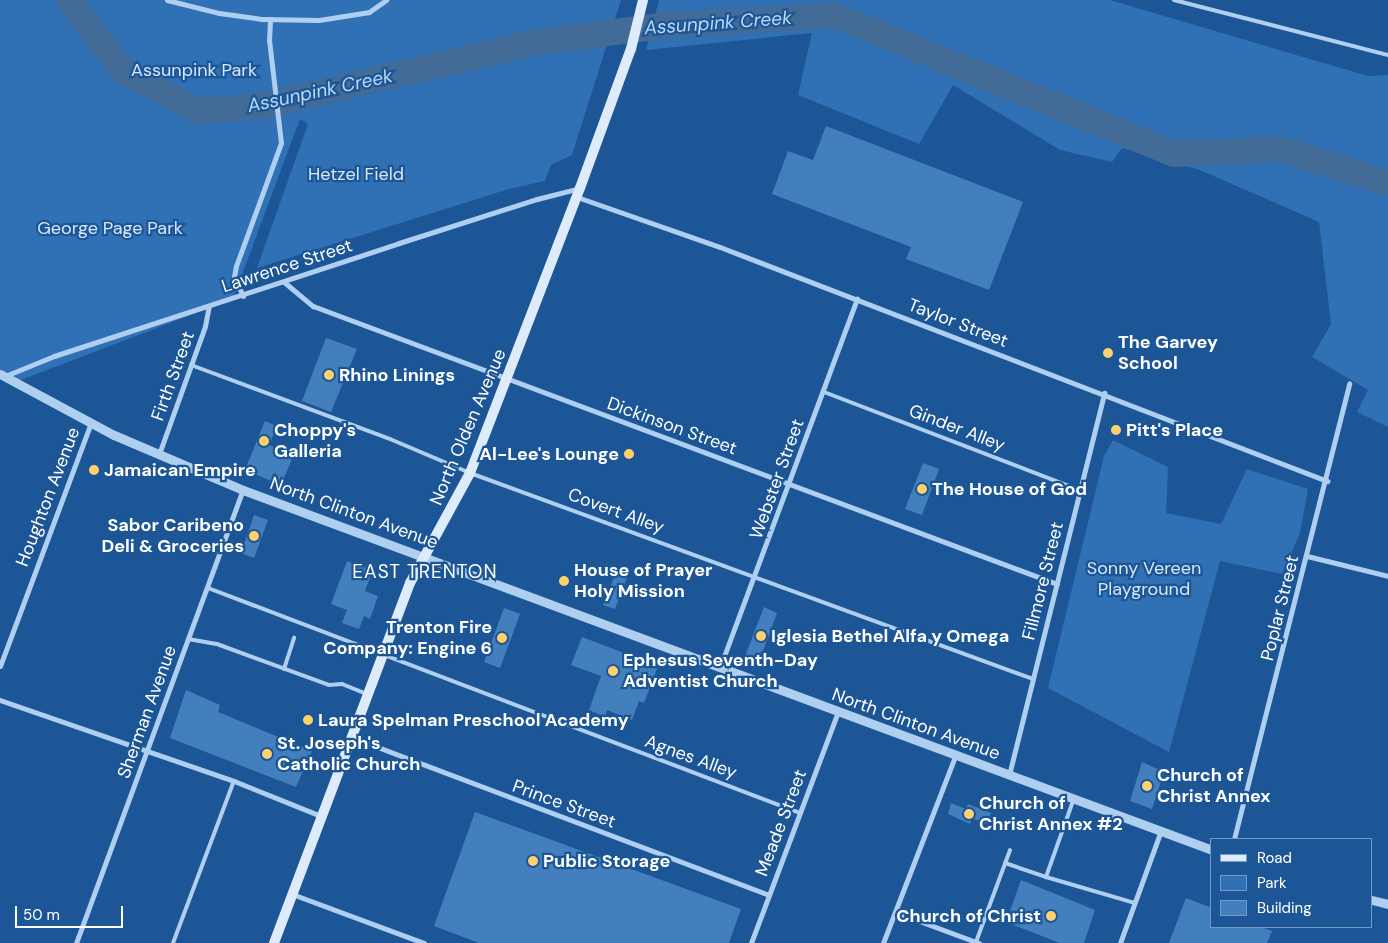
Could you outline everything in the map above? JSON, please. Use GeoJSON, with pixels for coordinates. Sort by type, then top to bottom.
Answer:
{"type":"FeatureCollection","features":[{"type":"Feature","properties":{"kind":"main road","name":"North Olden Avenue"},"geometry":{"type":"LineString","coordinates":[[274,943],[350,737],[410,584],[470,473],[507,380],[631,50],[643,0]]}},
{"type":"Feature","properties":{"kind":"street"},"geometry":{"type":"LineString","coordinates":[[167,0],[219,13],[270,19],[319,20],[359,15],[386,0]]}},
{"type":"Feature","properties":{"kind":"street"},"geometry":{"type":"LineString","coordinates":[[243,296],[234,276],[236,266],[280,150],[281,120],[269,40],[270,19]]}},
{"type":"Feature","properties":{"kind":"street","name":"Lawrence Street"},"geometry":{"type":"LineString","coordinates":[[2,375],[54,356],[521,204],[578,193]]}},
{"type":"Feature","properties":{"kind":"street","name":"Taylor Street"},"geometry":{"type":"LineString","coordinates":[[578,193],[1104,393],[1327,481]]}},
{"type":"Feature","properties":{"kind":"street","name":"Dickinson Street"},"geometry":{"type":"LineString","coordinates":[[284,282],[313,306],[1057,584]]}},
{"type":"Feature","properties":{"kind":"street","name":"Webster Street"},"geometry":{"type":"LineString","coordinates":[[720,667],[824,392],[857,299]]}},
{"type":"Feature","properties":{"kind":"street","name":"Firth Street"},"geometry":{"type":"LineString","coordinates":[[158,455],[192,366],[209,306]]}},
{"type":"Feature","properties":{"kind":"street","name":"North Clinton Avenue"},"geometry":{"type":"LineString","coordinates":[[2,375],[91,423],[158,455],[243,490],[425,556],[1073,801],[1210,849]]}},
{"type":"Feature","properties":{"kind":"street","name":"Poplar Street"},"geometry":{"type":"LineString","coordinates":[[1234,838],[1327,481],[1349,383]]}},
{"type":"Feature","properties":{"kind":"street","name":"Fillmore Street"},"geometry":{"type":"LineString","coordinates":[[1008,775],[1104,393]]}},
{"type":"Feature","properties":{"kind":"street","name":"Houghton Avenue"},"geometry":{"type":"LineString","coordinates":[[0,666],[91,423]]}},
{"type":"Feature","properties":{"kind":"street","name":"Sherman Avenue"},"geometry":{"type":"LineString","coordinates":[[76,943],[243,490]]}},
{"type":"Feature","properties":{"kind":"street"},"geometry":{"type":"LineString","coordinates":[[1307,556],[1388,576]]}},
{"type":"Feature","properties":{"kind":"street"},"geometry":{"type":"LineString","coordinates":[[0,700],[234,781],[321,816]]}},
{"type":"Feature","properties":{"kind":"street","name":"Meade Street"},"geometry":{"type":"LineString","coordinates":[[751,943],[838,712]]}},
{"type":"Feature","properties":{"kind":"street","name":"Prince Street"},"geometry":{"type":"LineString","coordinates":[[350,737],[769,895]]}},
{"type":"Feature","properties":{"kind":"street"},"geometry":{"type":"LineString","coordinates":[[883,943],[955,756]]}},
{"type":"Feature","properties":{"kind":"street"},"geometry":{"type":"LineString","coordinates":[[1120,943],[1160,833]]}},
{"type":"Feature","properties":{"kind":"street"},"geometry":{"type":"LineString","coordinates":[[292,894],[424,943]]}},
{"type":"Feature","properties":{"kind":"street"},"geometry":{"type":"LineString","coordinates":[[1373,900],[1388,904]]}},
{"type":"Feature","properties":{"kind":"street"},"geometry":{"type":"LineString","coordinates":[[895,912],[978,942]]}},
{"type":"Feature","properties":{"kind":"lane"},"geometry":{"type":"LineString","coordinates":[[1174,0],[1388,55]]}},
{"type":"Feature","properties":{"kind":"lane","name":"Covert Alley"},"geometry":{"type":"LineString","coordinates":[[192,366],[390,439],[470,473],[1033,679]]}},
{"type":"Feature","properties":{"kind":"lane","name":"Ginder Alley"},"geometry":{"type":"LineString","coordinates":[[824,392],[1079,490]]}},
{"type":"Feature","properties":{"kind":"lane","name":"Agnes Alley"},"geometry":{"type":"LineString","coordinates":[[208,588],[382,656],[800,813]]}},
{"type":"Feature","properties":{"kind":"lane"},"geometry":{"type":"LineString","coordinates":[[284,668],[294,638]]}},
{"type":"Feature","properties":{"kind":"lane"},"geometry":{"type":"LineString","coordinates":[[188,639],[217,644],[329,685],[342,684],[367,694]]}},
{"type":"Feature","properties":{"kind":"lane"},"geometry":{"type":"LineString","coordinates":[[173,943],[234,781]]}},
{"type":"Feature","properties":{"kind":"lane"},"geometry":{"type":"LineString","coordinates":[[1046,877],[1073,801]]}},
{"type":"Feature","properties":{"kind":"lane"},"geometry":{"type":"LineString","coordinates":[[978,942],[1010,850]]}},
{"type":"Feature","properties":{"kind":"lane"},"geometry":{"type":"LineString","coordinates":[[1005,863],[1135,903]]}},
{"type":"Feature","properties":{"kind":"green space"},"geometry":{"type":"Polygon","coordinates":[[[0,0],[621,0],[572,155],[551,165],[545,181],[509,189],[257,268],[308,124],[300,119],[233,299],[13,383],[0,376],[0,0]]]}},
{"type":"Feature","properties":{"kind":"green space"},"geometry":{"type":"Polygon","coordinates":[[[659,0],[1110,0],[1368,76],[1388,75],[1388,427],[1357,412],[1368,390],[1312,357],[1331,324],[1319,222],[1200,170],[1122,148],[1112,162],[1060,150],[953,85],[919,144],[798,95],[812,33],[646,50],[659,0]]]}},
{"type":"Feature","properties":{"kind":"green space","name":"Sonny Vereen Playground"},"geometry":{"type":"Polygon","coordinates":[[[1113,440],[1168,467],[1166,513],[1221,524],[1247,469],[1308,489],[1300,533],[1282,574],[1220,561],[1169,752],[1048,688],[1104,456],[1113,440]]]}},
{"type":"Feature","properties":{"kind":"building"},"geometry":{"type":"Polygon","coordinates":[[[826,126],[1023,202],[989,290],[906,259],[911,247],[772,194],[788,151],[813,160],[826,126]]]}},
{"type":"Feature","properties":{"kind":"building","name":"Rhino Linings"},"geometry":{"type":"Polygon","coordinates":[[[326,338],[357,349],[331,412],[302,401],[326,338]]]}},
{"type":"Feature","properties":{"kind":"building"},"geometry":{"type":"Polygon","coordinates":[[[265,421],[277,426],[269,445],[285,451],[283,455],[292,459],[281,485],[245,470],[265,421]]]}},
{"type":"Feature","properties":{"kind":"building","name":"The House of God"},"geometry":{"type":"Polygon","coordinates":[[[923,463],[939,469],[922,515],[905,509],[923,463]]]}},
{"type":"Feature","properties":{"kind":"building","name":"Sabor Caribeno Deli & Groceries"},"geometry":{"type":"Polygon","coordinates":[[[254,515],[268,520],[254,558],[241,553],[254,515]]]}},
{"type":"Feature","properties":{"kind":"building"},"geometry":{"type":"Polygon","coordinates":[[[347,561],[373,570],[365,591],[378,596],[370,619],[364,616],[359,629],[342,623],[347,610],[331,604],[347,561]]]}},
{"type":"Feature","properties":{"kind":"building"},"geometry":{"type":"Polygon","coordinates":[[[618,568],[629,572],[615,609],[603,605],[618,568]]]}},
{"type":"Feature","properties":{"kind":"building","name":"Iglesia Bethel Alfa y Omega"},"geometry":{"type":"Polygon","coordinates":[[[764,607],[777,613],[758,665],[744,659],[764,607]]]}},
{"type":"Feature","properties":{"kind":"building","name":"Trenton Fire Company: Engine 6"},"geometry":{"type":"Polygon","coordinates":[[[504,608],[520,614],[500,668],[484,662],[504,608]]]}},
{"type":"Feature","properties":{"kind":"building"},"geometry":{"type":"Polygon","coordinates":[[[582,637],[658,666],[644,703],[639,701],[632,720],[607,710],[605,717],[589,710],[601,676],[571,665],[582,637]]]}},
{"type":"Feature","properties":{"kind":"building"},"geometry":{"type":"Polygon","coordinates":[[[186,690],[220,705],[218,712],[312,751],[296,787],[170,738],[186,690]]]}},
{"type":"Feature","properties":{"kind":"building","name":"Church of Christ Annex"},"geometry":{"type":"Polygon","coordinates":[[[1142,762],[1164,772],[1152,809],[1130,801],[1142,762]]]}},
{"type":"Feature","properties":{"kind":"building","name":"Church of Christ Annex #2"},"geometry":{"type":"Polygon","coordinates":[[[951,803],[966,809],[968,804],[991,813],[986,824],[972,818],[970,824],[948,814],[951,803]]]}},
{"type":"Feature","properties":{"kind":"building","name":"Public Storage"},"geometry":{"type":"Polygon","coordinates":[[[475,812],[741,909],[729,943],[479,943],[434,926],[475,812]]]}},
{"type":"Feature","properties":{"kind":"building","name":"Church of Christ"},"geometry":{"type":"Polygon","coordinates":[[[1021,880],[1095,910],[1084,943],[1060,943],[1006,922],[1021,880]]]}},
{"type":"Feature","properties":{"kind":"building"},"geometry":{"type":"Polygon","coordinates":[[[1186,898],[1210,907],[1210,928],[1264,928],[1272,931],[1267,943],[1169,943],[1186,898]]]}},
{"type":"Feature","properties":{"kind":"waterway","name":"Assunpink Creek"},"geometry":{"type":"LineString","coordinates":[[69,0],[123,71],[199,111],[262,106],[532,43],[668,25],[834,15],[1174,154],[1280,149],[1388,183]]}},
{"type":"Feature","properties":{"kind":"place","name":"The Garvey School"},"geometry":{"type":"Point","coordinates":[1108,353]}},
{"type":"Feature","properties":{"kind":"place","name":"Rhino Linings"},"geometry":{"type":"Point","coordinates":[329,375]}},
{"type":"Feature","properties":{"kind":"place","name":"Pitt's Place"},"geometry":{"type":"Point","coordinates":[1116,430]}},
{"type":"Feature","properties":{"kind":"place","name":"Choppy's Galleria"},"geometry":{"type":"Point","coordinates":[264,441]}},
{"type":"Feature","properties":{"kind":"place","name":"Al-Lee's Lounge"},"geometry":{"type":"Point","coordinates":[629,454]}},
{"type":"Feature","properties":{"kind":"place","name":"Jamaican Empire"},"geometry":{"type":"Point","coordinates":[94,470]}},
{"type":"Feature","properties":{"kind":"place","name":"The House of God"},"geometry":{"type":"Point","coordinates":[922,489]}},
{"type":"Feature","properties":{"kind":"place","name":"Sabor Caribeno Deli & Groceries"},"geometry":{"type":"Point","coordinates":[254,536]}},
{"type":"Feature","properties":{"kind":"place","name":"House of Prayer Holy Mission"},"geometry":{"type":"Point","coordinates":[564,581]}},
{"type":"Feature","properties":{"kind":"place","name":"Iglesia Bethel Alfa y Omega"},"geometry":{"type":"Point","coordinates":[761,636]}},
{"type":"Feature","properties":{"kind":"place","name":"Trenton Fire Company: Engine 6"},"geometry":{"type":"Point","coordinates":[502,638]}},
{"type":"Feature","properties":{"kind":"place","name":"Ephesus Seventh-Day Adventist Church"},"geometry":{"type":"Point","coordinates":[613,671]}},
{"type":"Feature","properties":{"kind":"place","name":"Laura Spelman Preschool Academy"},"geometry":{"type":"Point","coordinates":[308,720]}},
{"type":"Feature","properties":{"kind":"place","name":"St. Joseph's Catholic Church"},"geometry":{"type":"Point","coordinates":[267,754]}},
{"type":"Feature","properties":{"kind":"place","name":"Church of Christ Annex"},"geometry":{"type":"Point","coordinates":[1147,786]}},
{"type":"Feature","properties":{"kind":"place","name":"Church of Christ Annex #2"},"geometry":{"type":"Point","coordinates":[969,814]}},
{"type":"Feature","properties":{"kind":"place","name":"Public Storage"},"geometry":{"type":"Point","coordinates":[533,861]}},
{"type":"Feature","properties":{"kind":"place","name":"Church of Christ"},"geometry":{"type":"Point","coordinates":[1051,916]}},
{"type":"Feature","properties":{"kind":"district","name":"EAST TRENTON"},"geometry":{"type":"Point","coordinates":[425,572]}},
{"type":"Feature","properties":{"kind":"park label","name":"Assunpink Park"},"geometry":{"type":"Point","coordinates":[194,70]}},
{"type":"Feature","properties":{"kind":"park label","name":"Hetzel Field"},"geometry":{"type":"Point","coordinates":[356,174]}},
{"type":"Feature","properties":{"kind":"park label","name":"George Page Park"},"geometry":{"type":"Point","coordinates":[110,228]}}]}
